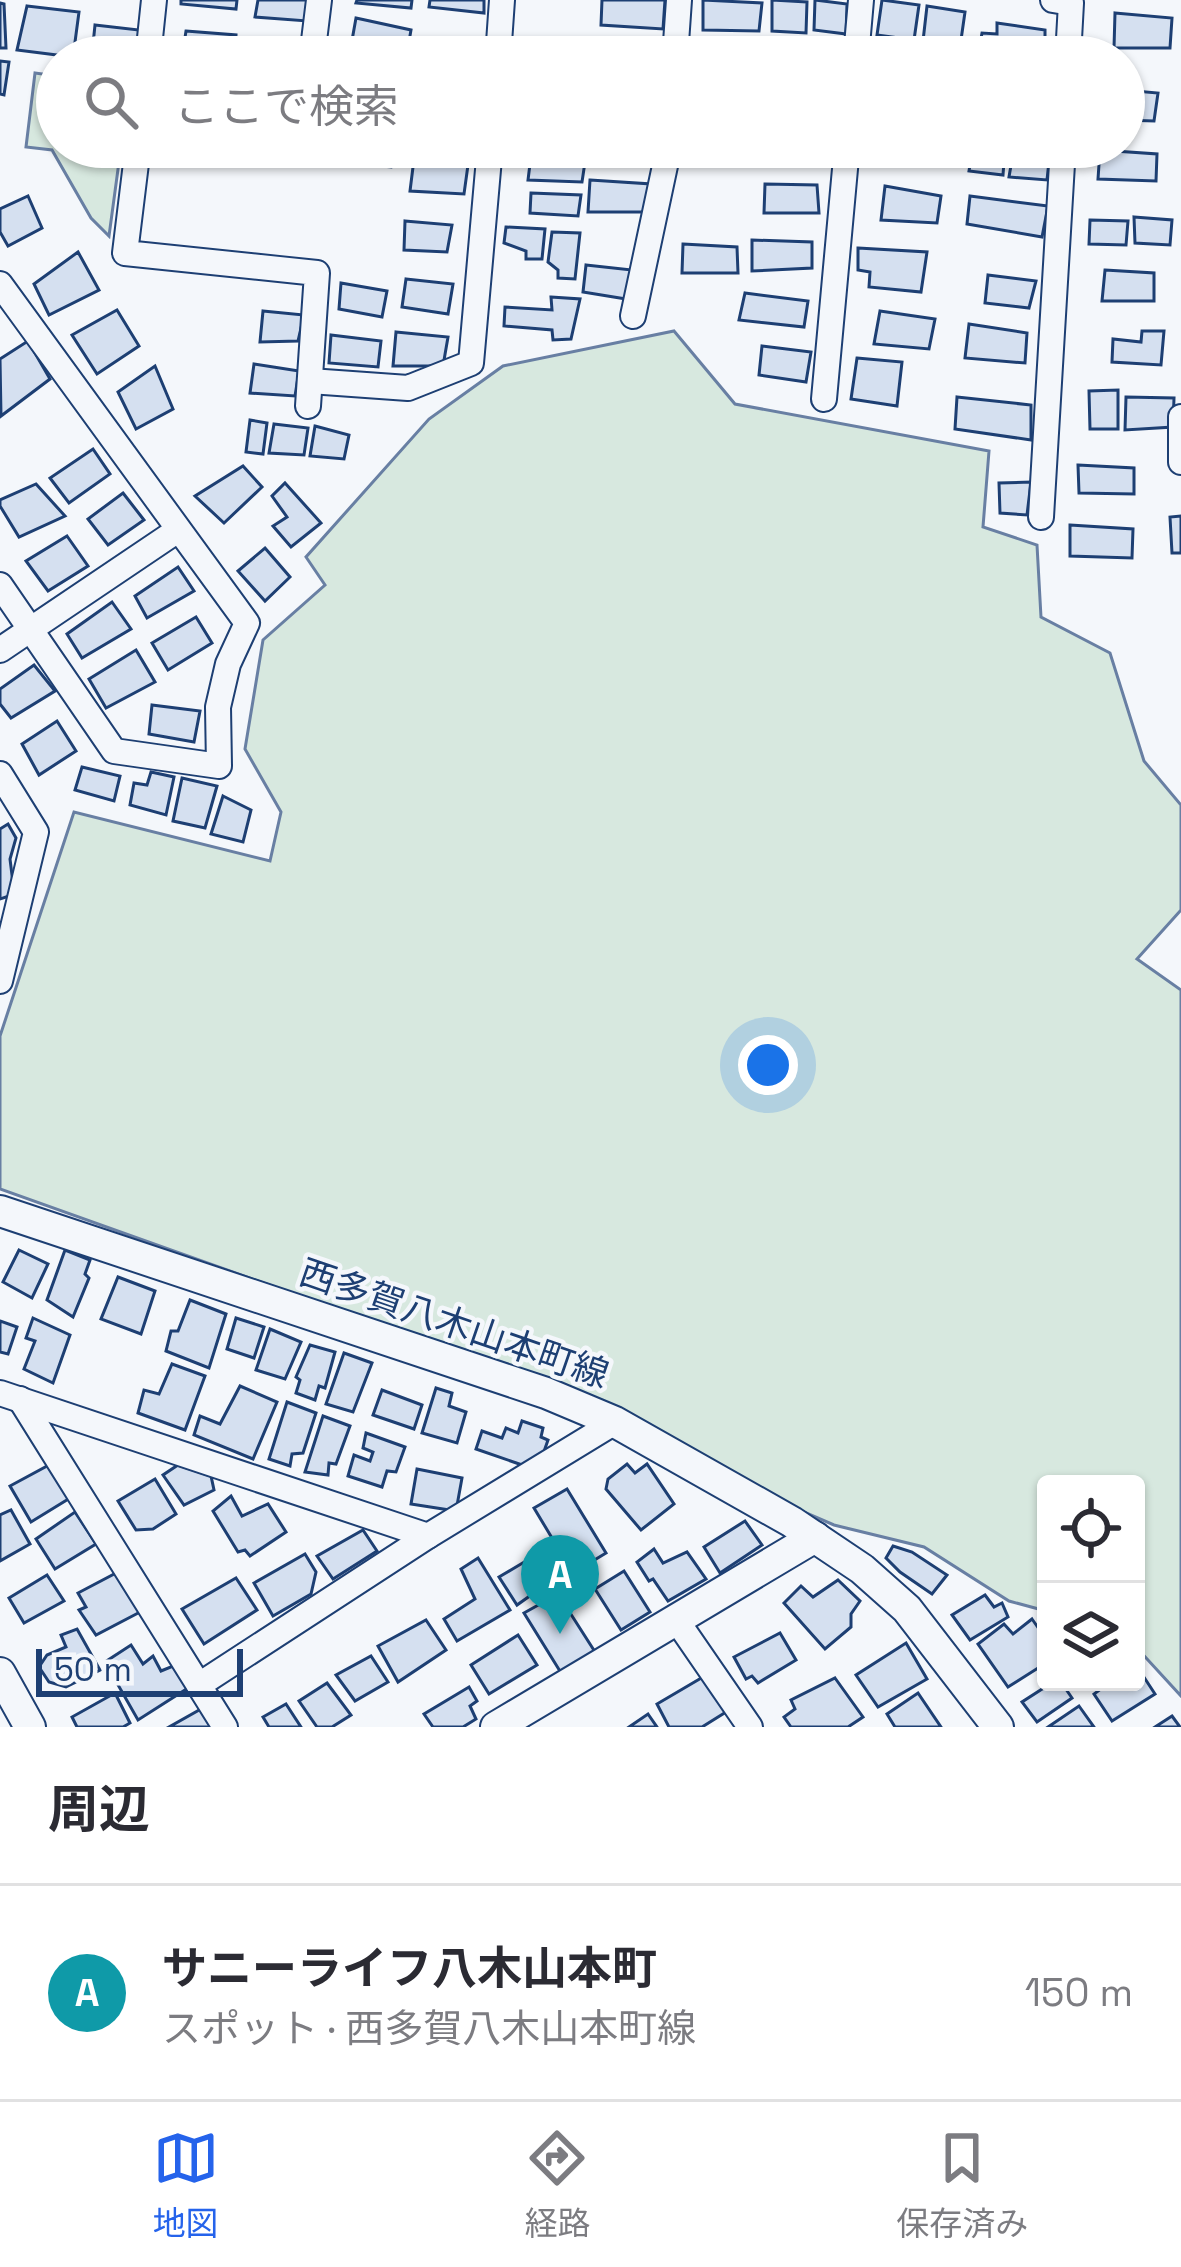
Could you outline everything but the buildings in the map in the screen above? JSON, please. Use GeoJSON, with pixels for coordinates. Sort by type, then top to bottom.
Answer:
{"type":"FeatureCollection","features":[{"type":"Feature","properties":{"kind":"street"},"geometry":{"type":"LineString","coordinates":[[150,36],[154,0]]}},
{"type":"Feature","properties":{"kind":"street"},"geometry":{"type":"LineString","coordinates":[[315,36],[320,0]]}},
{"type":"Feature","properties":{"kind":"street"},"geometry":{"type":"LineString","coordinates":[[499,36],[502,0]]}},
{"type":"Feature","properties":{"kind":"street"},"geometry":{"type":"LineString","coordinates":[[677,36],[680,0]]}},
{"type":"Feature","properties":{"kind":"street"},"geometry":{"type":"LineString","coordinates":[[858,36],[861,0]]}},
{"type":"Feature","properties":{"kind":"street"},"geometry":{"type":"LineString","coordinates":[[1054,0],[1071,2],[1069,36]]}},
{"type":"Feature","properties":{"kind":"street"},"geometry":{"type":"LineString","coordinates":[[135,168],[125,253],[317,273],[309,393],[408,388],[471,363],[488,168]]}},
{"type":"Feature","properties":{"kind":"street"},"geometry":{"type":"LineString","coordinates":[[633,316],[665,168]]}},
{"type":"Feature","properties":{"kind":"street"},"geometry":{"type":"LineString","coordinates":[[824,399],[846,168]]}},
{"type":"Feature","properties":{"kind":"street"},"geometry":{"type":"LineString","coordinates":[[1041,517],[1062,168]]}},
{"type":"Feature","properties":{"kind":"street"},"geometry":{"type":"LineString","coordinates":[[0,284],[247,623],[228,664],[218,707],[220,766],[114,751],[0,584]]}},
{"type":"Feature","properties":{"kind":"street"},"geometry":{"type":"LineString","coordinates":[[1181,416],[1181,462]]}},
{"type":"Feature","properties":{"kind":"street"},"geometry":{"type":"LineString","coordinates":[[0,650],[178,530]]}},
{"type":"Feature","properties":{"kind":"street"},"geometry":{"type":"LineString","coordinates":[[0,774],[36,832],[0,982]]}},
{"type":"Feature","properties":{"kind":"street","name":"西多賀八木山本町線"},"geometry":{"type":"LineString","coordinates":[[0,1210],[546,1394],[615,1422],[862,1569],[908,1609],[998,1727]]}},
{"type":"Feature","properties":{"kind":"street"},"geometry":{"type":"LineString","coordinates":[[10,1396],[428,1536]]}},
{"type":"Feature","properties":{"kind":"street"},"geometry":{"type":"LineString","coordinates":[[10,1396],[225,1727]]}},
{"type":"Feature","properties":{"kind":"street"},"geometry":{"type":"LineString","coordinates":[[199,1685],[615,1422]]}},
{"type":"Feature","properties":{"kind":"street"},"geometry":{"type":"LineString","coordinates":[[496,1727],[815,1537]]}},
{"type":"Feature","properties":{"kind":"street"},"geometry":{"type":"LineString","coordinates":[[675,1618],[750,1727]]}},
{"type":"Feature","properties":{"kind":"street"},"geometry":{"type":"LineString","coordinates":[[0,1673],[30,1727]]}},
{"type":"Feature","properties":{"kind":"shaded area"},"geometry":{"type":"Polygon","coordinates":[[[35,73],[36,148],[26,147],[35,73]]]}},
{"type":"Feature","properties":{"kind":"shaded area"},"geometry":{"type":"Polygon","coordinates":[[[62,168],[118,168],[109,236],[91,218],[62,168]]]}},
{"type":"Feature","properties":{"kind":"shaded area"},"geometry":{"type":"Polygon","coordinates":[[[674,331],[735,404],[989,451],[983,527],[1037,545],[1041,617],[1110,653],[1144,761],[1181,805],[1181,910],[1137,959],[1181,990],[1181,1696],[1145,1657],[1145,1475],[1037,1475],[1037,1609],[1009,1601],[924,1547],[834,1525],[739,1484],[603,1404],[0,1189],[0,1036],[74,812],[270,861],[281,812],[245,749],[263,640],[325,585],[306,557],[429,419],[503,366],[674,331]]]}},
{"type":"Feature","properties":{"kind":"place","name":"サニーライフ八木山本町"},"geometry":{"type":"Point","coordinates":[560,1634]}}]}
